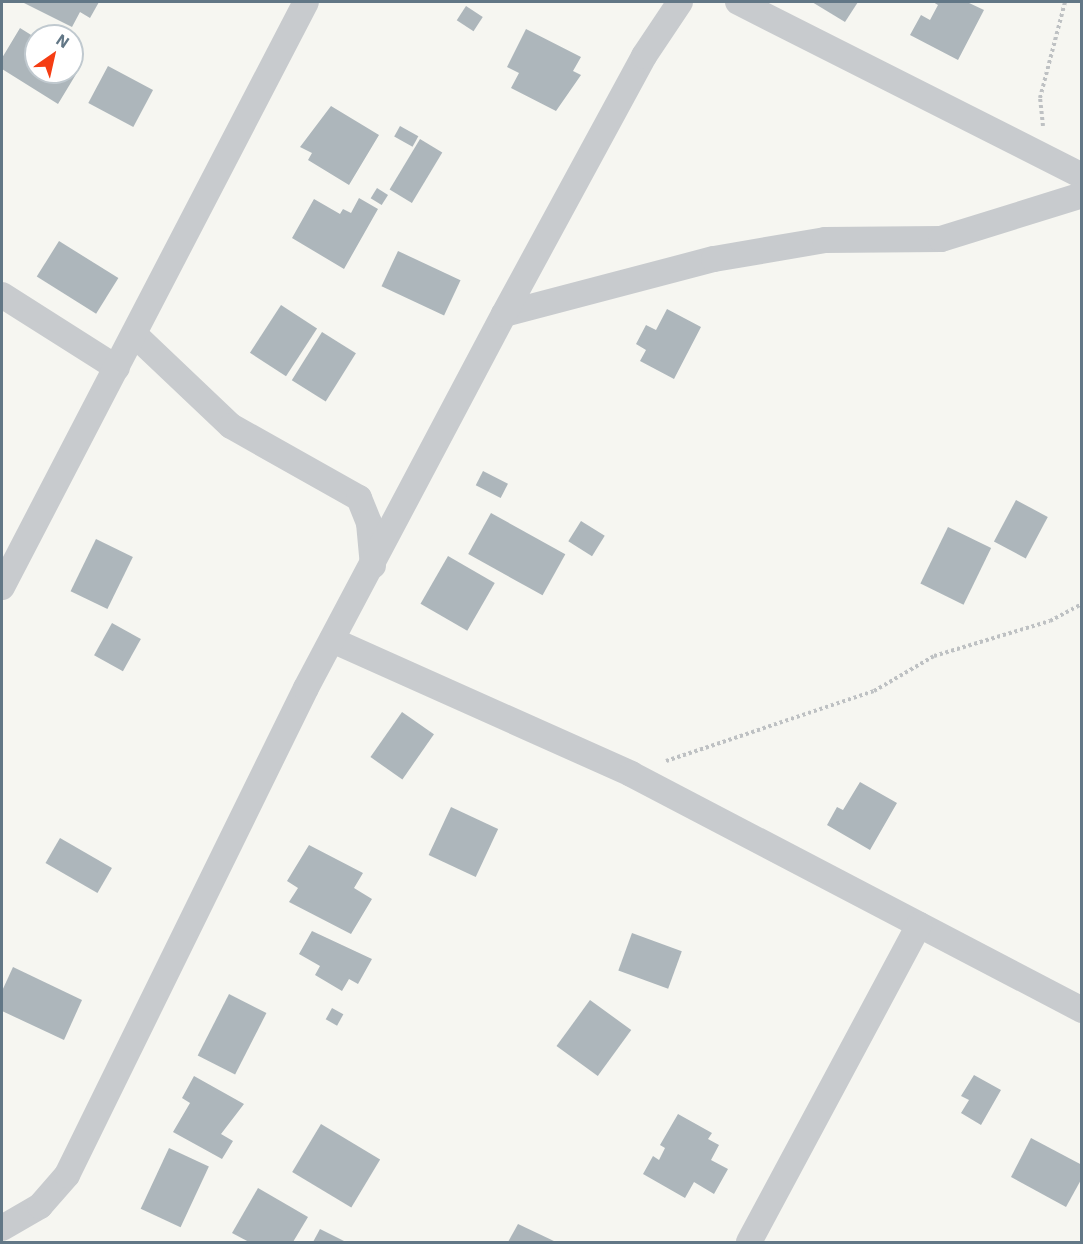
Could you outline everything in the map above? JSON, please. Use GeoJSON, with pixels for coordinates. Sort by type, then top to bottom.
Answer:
{"type":"FeatureCollection","features":[{"type":"Feature","properties":{"kind":"street"},"geometry":{"type":"LineString","coordinates":[[2,587],[135,335],[306,2]]}},
{"type":"Feature","properties":{"kind":"street"},"geometry":{"type":"LineString","coordinates":[[15,1242],[2,1228],[40,1206],[68,1176],[332,640],[373,567],[504,314],[644,56],[680,2]]}},
{"type":"Feature","properties":{"kind":"street"},"geometry":{"type":"LineString","coordinates":[[738,2],[1082,176]]}},
{"type":"Feature","properties":{"kind":"street"},"geometry":{"type":"LineString","coordinates":[[504,314],[714,259],[825,240],[941,239],[1082,195]]}},
{"type":"Feature","properties":{"kind":"street"},"geometry":{"type":"LineString","coordinates":[[2,295],[117,368]]}},
{"type":"Feature","properties":{"kind":"street"},"geometry":{"type":"LineString","coordinates":[[135,335],[231,426],[359,498],[369,523],[373,567]]}},
{"type":"Feature","properties":{"kind":"street"},"geometry":{"type":"LineString","coordinates":[[332,640],[631,774],[1082,1010]]}},
{"type":"Feature","properties":{"kind":"street"},"geometry":{"type":"LineString","coordinates":[[749,1242],[919,925]]}},
{"type":"Feature","properties":{"kind":"path"},"geometry":{"type":"LineString","coordinates":[[1052,160],[1040,98],[1065,2]]}},
{"type":"Feature","properties":{"kind":"path"},"geometry":{"type":"LineString","coordinates":[[631,774],[874,691],[934,656],[1050,621],[1082,604]]}},
{"type":"Feature","properties":{"kind":"building"},"geometry":{"type":"Polygon","coordinates":[[[22,2],[99,2],[90,18],[80,12],[74,24],[66,24],[22,2]]]}},
{"type":"Feature","properties":{"kind":"building"},"geometry":{"type":"Polygon","coordinates":[[[812,2],[858,2],[845,22],[812,2]]]}},
{"type":"Feature","properties":{"kind":"building"},"geometry":{"type":"Polygon","coordinates":[[[933,2],[967,2],[984,10],[958,60],[910,35],[921,15],[930,20],[938,5],[933,2]]]}},
{"type":"Feature","properties":{"kind":"building"},"geometry":{"type":"Polygon","coordinates":[[[466,6],[483,17],[474,31],[457,20],[466,6]]]}},
{"type":"Feature","properties":{"kind":"building"},"geometry":{"type":"Polygon","coordinates":[[[20,28],[24,30],[24,83],[2,69],[2,58],[20,28]]]}},
{"type":"Feature","properties":{"kind":"building"},"geometry":{"type":"Polygon","coordinates":[[[526,29],[581,57],[573,71],[581,75],[556,111],[511,88],[519,73],[507,67],[526,29]]]}},
{"type":"Feature","properties":{"kind":"building"},"geometry":{"type":"Polygon","coordinates":[[[108,66],[153,90],[133,127],[88,103],[108,66]]]}},
{"type":"Feature","properties":{"kind":"building"},"geometry":{"type":"Polygon","coordinates":[[[26,84],[70,84],[58,104],[26,84]]]}},
{"type":"Feature","properties":{"kind":"building"},"geometry":{"type":"Polygon","coordinates":[[[331,106],[379,135],[349,185],[308,160],[312,153],[300,147],[331,106]]]}},
{"type":"Feature","properties":{"kind":"building"},"geometry":{"type":"Polygon","coordinates":[[[400,126],[418,136],[413,147],[394,136],[400,126]]]}},
{"type":"Feature","properties":{"kind":"building"},"geometry":{"type":"Polygon","coordinates":[[[420,139],[442,152],[412,203],[390,190],[420,139]]]}},
{"type":"Feature","properties":{"kind":"building"},"geometry":{"type":"Polygon","coordinates":[[[377,188],[388,195],[382,205],[371,198],[377,188]]]}},
{"type":"Feature","properties":{"kind":"building"},"geometry":{"type":"Polygon","coordinates":[[[359,198],[378,209],[344,269],[292,238],[314,199],[340,214],[343,209],[351,213],[359,198]]]}},
{"type":"Feature","properties":{"kind":"building"},"geometry":{"type":"Polygon","coordinates":[[[59,241],[118,278],[96,314],[37,277],[59,241]]]}},
{"type":"Feature","properties":{"kind":"building"},"geometry":{"type":"Polygon","coordinates":[[[398,251],[461,280],[444,316],[382,286],[398,251]]]}},
{"type":"Feature","properties":{"kind":"building"},"geometry":{"type":"Polygon","coordinates":[[[281,305],[317,328],[286,376],[250,353],[281,305]]]}},
{"type":"Feature","properties":{"kind":"building"},"geometry":{"type":"Polygon","coordinates":[[[667,309],[701,327],[674,379],[640,361],[646,350],[636,344],[646,325],[656,330],[667,309]]]}},
{"type":"Feature","properties":{"kind":"building"},"geometry":{"type":"Polygon","coordinates":[[[322,332],[356,353],[326,402],[292,380],[322,332]]]}},
{"type":"Feature","properties":{"kind":"building"},"geometry":{"type":"Polygon","coordinates":[[[483,471],[508,484],[501,498],[476,485],[483,471]]]}},
{"type":"Feature","properties":{"kind":"building"},"geometry":{"type":"Polygon","coordinates":[[[1016,500],[1048,517],[1026,558],[994,541],[1016,500]]]}},
{"type":"Feature","properties":{"kind":"building"},"geometry":{"type":"Polygon","coordinates":[[[491,513],[565,554],[543,595],[468,554],[491,513]]]}},
{"type":"Feature","properties":{"kind":"building"},"geometry":{"type":"Polygon","coordinates":[[[581,521],[605,536],[592,556],[568,541],[581,521]]]}},
{"type":"Feature","properties":{"kind":"building"},"geometry":{"type":"Polygon","coordinates":[[[948,527],[991,548],[964,605],[920,584],[948,527]]]}},
{"type":"Feature","properties":{"kind":"building"},"geometry":{"type":"Polygon","coordinates":[[[96,539],[133,557],[107,609],[71,591],[96,539]]]}},
{"type":"Feature","properties":{"kind":"building"},"geometry":{"type":"Polygon","coordinates":[[[448,556],[495,583],[467,631],[420,604],[448,556]]]}},
{"type":"Feature","properties":{"kind":"building"},"geometry":{"type":"Polygon","coordinates":[[[112,623],[141,639],[123,671],[94,655],[112,623]]]}},
{"type":"Feature","properties":{"kind":"building"},"geometry":{"type":"Polygon","coordinates":[[[402,712],[434,734],[402,779],[370,757],[402,712]]]}},
{"type":"Feature","properties":{"kind":"building"},"geometry":{"type":"Polygon","coordinates":[[[860,782],[897,803],[870,850],[827,825],[837,807],[843,810],[860,782]]]}},
{"type":"Feature","properties":{"kind":"building"},"geometry":{"type":"Polygon","coordinates":[[[451,807],[498,829],[476,877],[429,855],[451,807]]]}},
{"type":"Feature","properties":{"kind":"building"},"geometry":{"type":"Polygon","coordinates":[[[60,838],[112,868],[97,893],[46,863],[60,838]]]}},
{"type":"Feature","properties":{"kind":"building"},"geometry":{"type":"Polygon","coordinates":[[[309,845],[363,873],[354,888],[372,899],[351,934],[289,902],[298,888],[287,881],[309,845]]]}},
{"type":"Feature","properties":{"kind":"building"},"geometry":{"type":"Polygon","coordinates":[[[312,931],[372,959],[358,984],[349,979],[342,991],[315,975],[320,966],[299,954],[312,931]]]}},
{"type":"Feature","properties":{"kind":"building"},"geometry":{"type":"Polygon","coordinates":[[[632,933],[682,951],[668,989],[618,971],[632,933]]]}},
{"type":"Feature","properties":{"kind":"building"},"geometry":{"type":"Polygon","coordinates":[[[13,967],[82,1000],[64,1040],[2,1011],[2,991],[13,967]]]}},
{"type":"Feature","properties":{"kind":"building"},"geometry":{"type":"Polygon","coordinates":[[[229,994],[266,1013],[235,1075],[198,1055],[229,994]]]}},
{"type":"Feature","properties":{"kind":"building"},"geometry":{"type":"Polygon","coordinates":[[[590,1000],[631,1030],[598,1076],[556,1046],[590,1000]]]}},
{"type":"Feature","properties":{"kind":"building"},"geometry":{"type":"Polygon","coordinates":[[[332,1008],[343,1014],[337,1026],[326,1019],[332,1008]]]}},
{"type":"Feature","properties":{"kind":"building"},"geometry":{"type":"Polygon","coordinates":[[[974,1075],[1001,1090],[981,1125],[961,1113],[969,1100],[961,1096],[974,1075]]]}},
{"type":"Feature","properties":{"kind":"building"},"geometry":{"type":"Polygon","coordinates":[[[194,1076],[244,1104],[221,1134],[233,1141],[222,1159],[173,1132],[190,1103],[182,1098],[194,1076]]]}},
{"type":"Feature","properties":{"kind":"building"},"geometry":{"type":"Polygon","coordinates":[[[678,1114],[712,1133],[708,1139],[719,1145],[711,1160],[728,1169],[714,1194],[694,1182],[685,1198],[643,1174],[653,1156],[659,1160],[665,1148],[660,1145],[678,1114]]]}},
{"type":"Feature","properties":{"kind":"building"},"geometry":{"type":"Polygon","coordinates":[[[321,1124],[380,1160],[351,1208],[292,1172],[321,1124]]]}},
{"type":"Feature","properties":{"kind":"building"},"geometry":{"type":"Polygon","coordinates":[[[1031,1138],[1082,1165],[1082,1178],[1066,1207],[1011,1177],[1031,1138]]]}},
{"type":"Feature","properties":{"kind":"building"},"geometry":{"type":"Polygon","coordinates":[[[169,1148],[209,1167],[181,1227],[141,1209],[169,1148]]]}},
{"type":"Feature","properties":{"kind":"building"},"geometry":{"type":"Polygon","coordinates":[[[258,1188],[308,1217],[293,1242],[249,1242],[232,1233],[258,1188]]]}},
{"type":"Feature","properties":{"kind":"building"},"geometry":{"type":"Polygon","coordinates":[[[518,1224],[556,1242],[508,1242],[518,1224]]]}},
{"type":"Feature","properties":{"kind":"building"},"geometry":{"type":"Polygon","coordinates":[[[320,1229],[346,1242],[313,1242],[320,1229]]]}}]}
